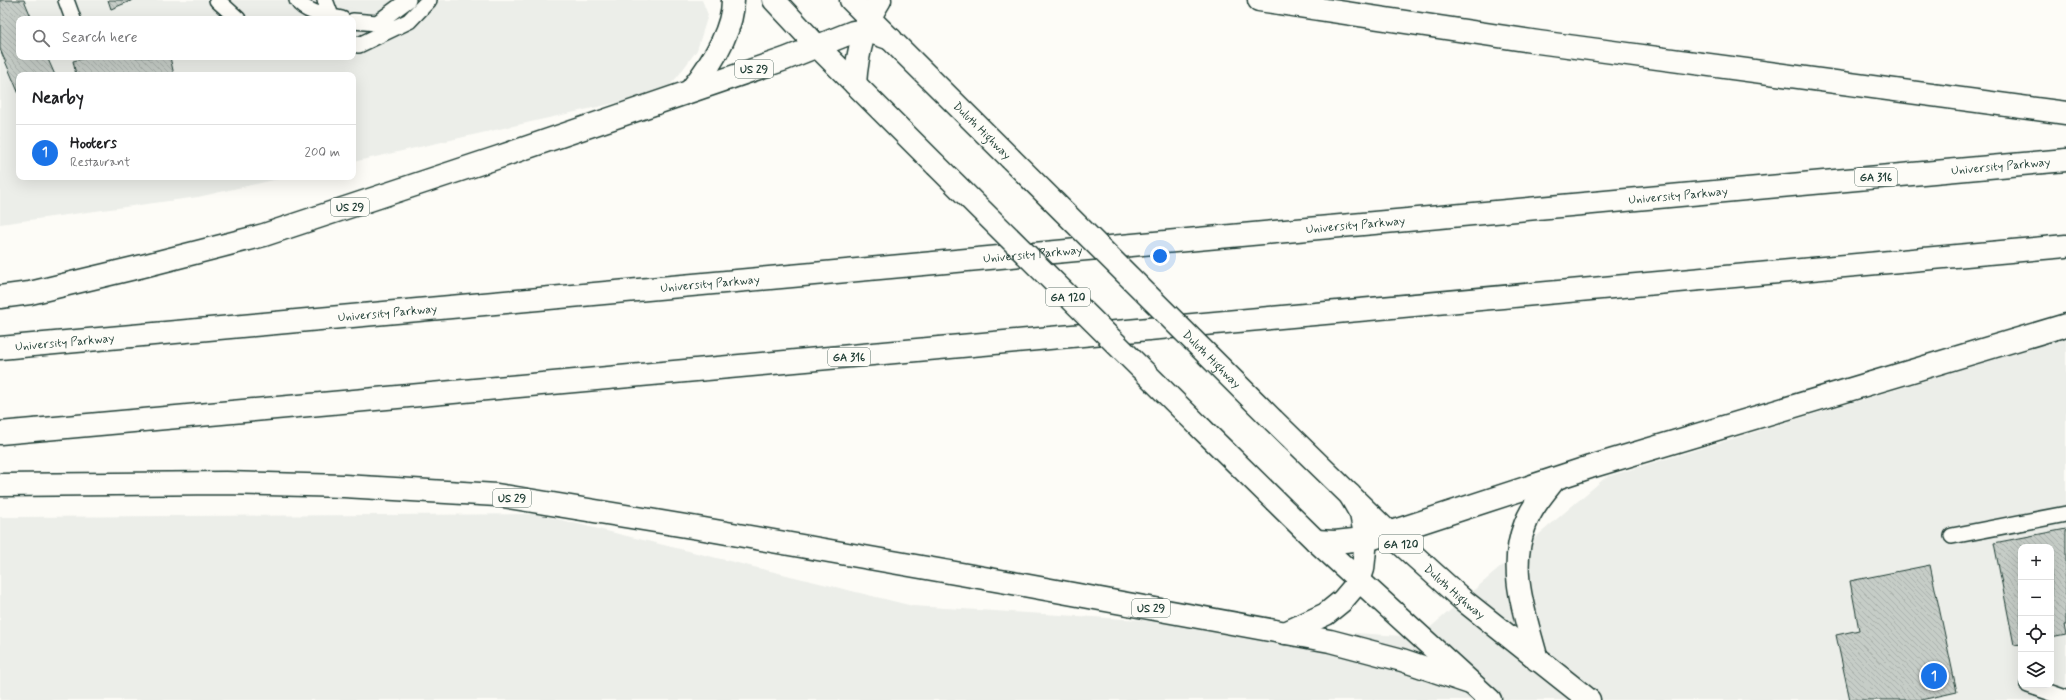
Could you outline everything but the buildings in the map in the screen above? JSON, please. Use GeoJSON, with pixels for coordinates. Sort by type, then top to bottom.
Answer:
{"type":"FeatureCollection","features":[{"type":"Feature","properties":{"kind":"main road"},"geometry":{"type":"LineString","coordinates":[[692,90],[707,69],[719,47],[733,0]]}},
{"type":"Feature","properties":{"kind":"main road"},"geometry":{"type":"LineString","coordinates":[[774,0],[855,84]]}},
{"type":"Feature","properties":{"kind":"main road"},"geometry":{"type":"LineString","coordinates":[[851,0],[872,16],[858,53],[855,84]]}},
{"type":"Feature","properties":{"kind":"main road"},"geometry":{"type":"LineString","coordinates":[[1259,0],[1538,42],[2066,113]]}},
{"type":"Feature","properties":{"kind":"main road","name":"US 29"},"geometry":{"type":"LineString","coordinates":[[0,297],[30,293],[264,235],[499,157],[784,59],[840,36],[872,16]]}},
{"type":"Feature","properties":{"kind":"main road","name":"Duluth Highway"},"geometry":{"type":"LineString","coordinates":[[872,16],[891,39],[1273,420],[1390,534],[1471,607],[1589,700]]}},
{"type":"Feature","properties":{"kind":"main road","name":"GA 120"},"geometry":{"type":"LineString","coordinates":[[855,84],[1316,541],[1490,700]]}},
{"type":"Feature","properties":{"kind":"main road","name":"University Parkway"},"geometry":{"type":"LineString","coordinates":[[0,348],[2066,160]]}},
{"type":"Feature","properties":{"kind":"main road","name":"GA 316"},"geometry":{"type":"LineString","coordinates":[[0,433],[2066,246]]}},
{"type":"Feature","properties":{"kind":"main road"},"geometry":{"type":"LineString","coordinates":[[1316,541],[1335,542],[1366,540],[1390,534],[1555,479],[2066,325]]}},
{"type":"Feature","properties":{"kind":"main road"},"geometry":{"type":"LineString","coordinates":[[1537,660],[1520,594],[1517,570],[1519,545],[1525,524],[1537,502],[1555,479]]}},
{"type":"Feature","properties":{"kind":"main road","name":"US 29"},"geometry":{"type":"LineString","coordinates":[[0,485],[226,483],[418,489],[497,495],[712,530],[1363,648],[1470,683]]}},
{"type":"Feature","properties":{"kind":"main road"},"geometry":{"type":"LineString","coordinates":[[1285,633],[1326,614],[1342,601],[1359,581],[1363,569],[1366,540],[1361,514],[1350,495]]}},
{"type":"Feature","properties":{"kind":"lane"},"geometry":{"type":"LineString","coordinates":[[66,0],[73,16]]}},
{"type":"Feature","properties":{"kind":"lane"},"geometry":{"type":"LineString","coordinates":[[297,0],[299,4],[312,11],[330,16]]}},
{"type":"Feature","properties":{"kind":"lane"},"geometry":{"type":"LineString","coordinates":[[325,0],[336,16]]}},
{"type":"Feature","properties":{"kind":"lane"},"geometry":{"type":"LineString","coordinates":[[356,21],[377,23],[408,0]]}},
{"type":"Feature","properties":{"kind":"lane"},"geometry":{"type":"LineString","coordinates":[[356,44],[359,45],[409,20],[429,0]]}},
{"type":"Feature","properties":{"kind":"lane"},"geometry":{"type":"LineString","coordinates":[[220,1],[235,16]]}},
{"type":"Feature","properties":{"kind":"lane"},"geometry":{"type":"LineString","coordinates":[[1952,536],[2066,514]]}},
{"type":"Feature","properties":{"kind":"lane"},"geometry":{"type":"LineString","coordinates":[[2036,688],[2066,698]]}},
{"type":"Feature","properties":{"kind":"shaded area"},"geometry":{"type":"Polygon","coordinates":[[[0,0],[702,0],[708,15],[697,50],[664,92],[356,161],[356,72],[16,72],[16,180],[274,180],[198,197],[0,224],[0,0]]]}},
{"type":"Feature","properties":{"kind":"shaded area"},"geometry":{"type":"Polygon","coordinates":[[[2066,338],[2066,700],[0,700],[0,517],[537,514],[913,606],[1419,637],[1606,477],[2066,338]]]}},
{"type":"Feature","properties":{"kind":"place","name":"Hooters"},"geometry":{"type":"Point","coordinates":[1934,676]}}]}
